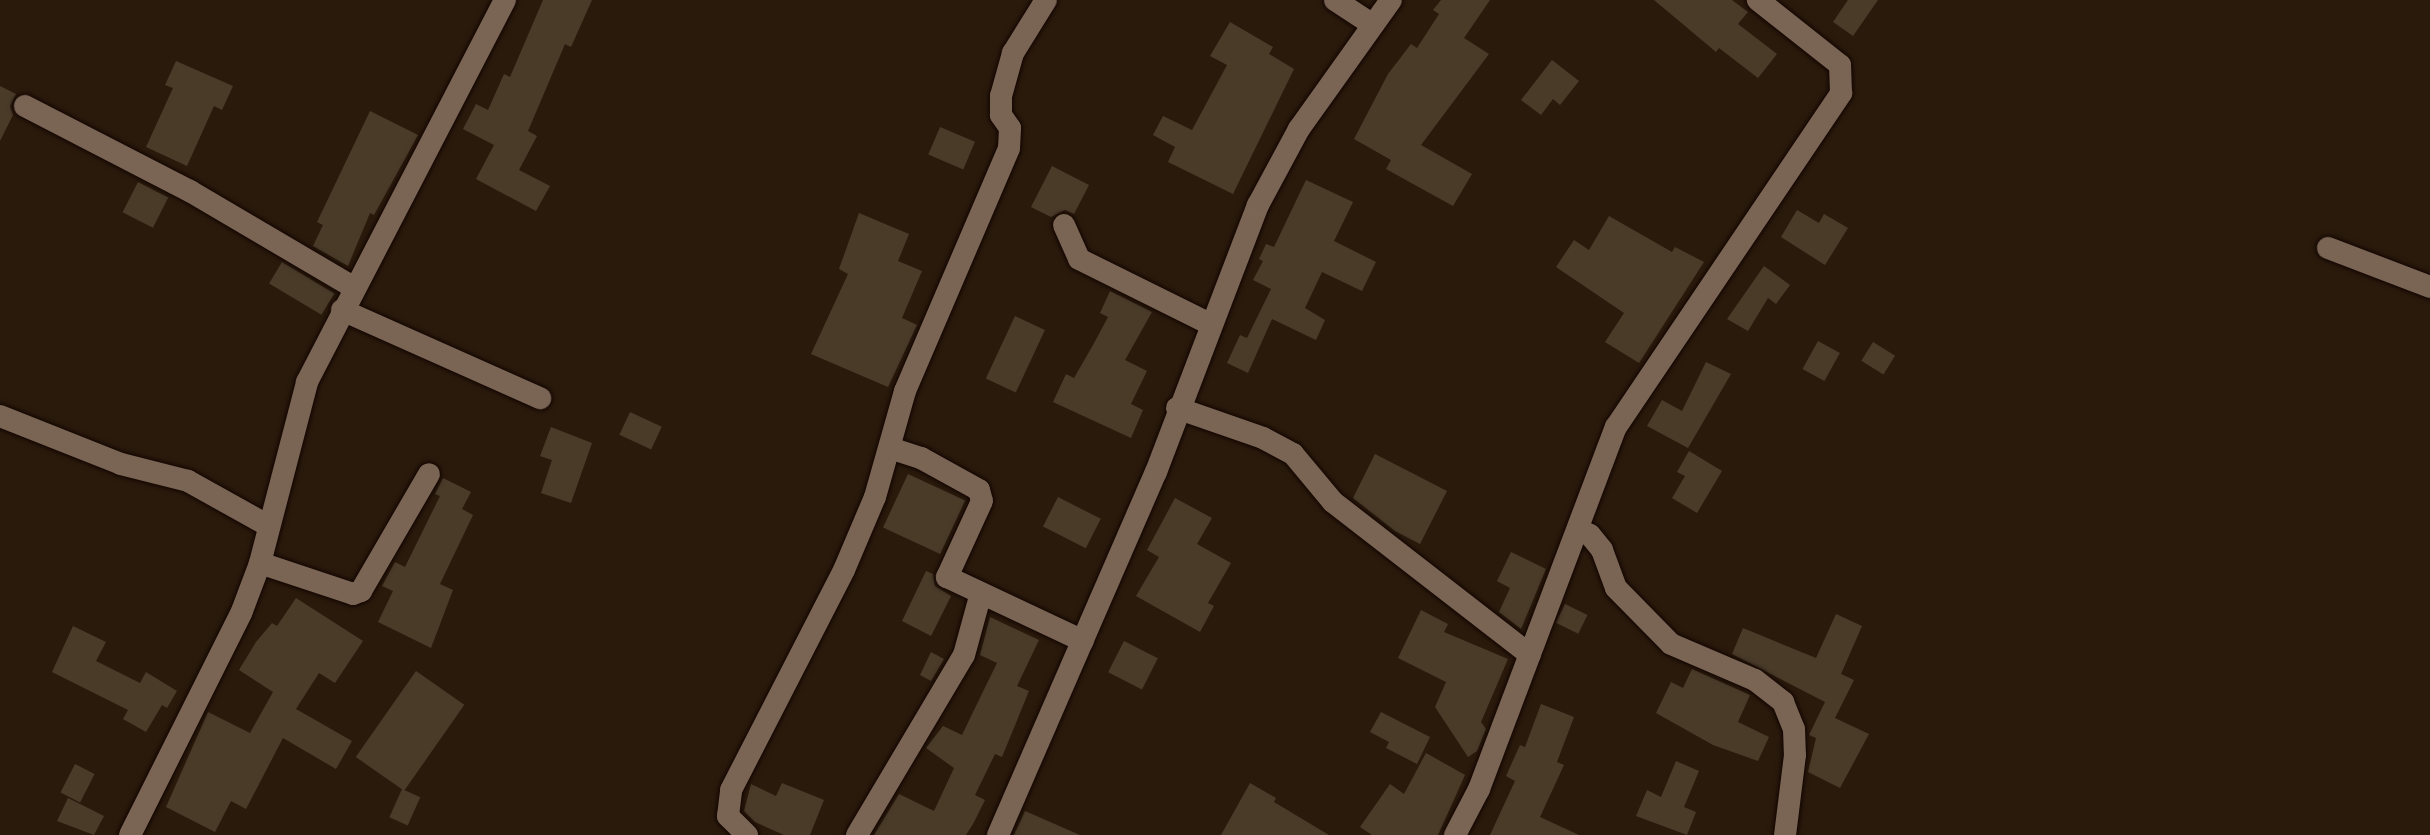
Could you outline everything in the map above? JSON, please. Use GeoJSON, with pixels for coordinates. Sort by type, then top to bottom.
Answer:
{"type":"FeatureCollection","features":[{"type":"Feature","properties":{"kind":"street"},"geometry":{"type":"LineString","coordinates":[[130,835],[212,678],[260,563],[307,382],[505,0]]}},
{"type":"Feature","properties":{"kind":"street"},"geometry":{"type":"LineString","coordinates":[[747,835],[728,816],[731,790],[844,570],[890,448],[905,391],[1009,148],[1010,128],[1001,115],[1001,96],[1012,54],[1046,0]]}},
{"type":"Feature","properties":{"kind":"street"},"geometry":{"type":"LineString","coordinates":[[1335,0],[1373,25]]}},
{"type":"Feature","properties":{"kind":"street"},"geometry":{"type":"LineString","coordinates":[[998,835],[1156,472],[1177,408],[1258,205],[1299,130],[1391,0]]}},
{"type":"Feature","properties":{"kind":"street"},"geometry":{"type":"LineString","coordinates":[[1455,835],[1479,789],[1616,428],[1841,93],[1840,65],[1758,0]]}},
{"type":"Feature","properties":{"kind":"street"},"geometry":{"type":"LineString","coordinates":[[25,106],[190,190],[355,288]]}},
{"type":"Feature","properties":{"kind":"street"},"geometry":{"type":"LineString","coordinates":[[1064,225],[1078,259],[1210,324]]}},
{"type":"Feature","properties":{"kind":"street"},"geometry":{"type":"LineString","coordinates":[[2328,248],[2430,287]]}},
{"type":"Feature","properties":{"kind":"street"},"geometry":{"type":"LineString","coordinates":[[342,310],[540,398]]}},
{"type":"Feature","properties":{"kind":"street"},"geometry":{"type":"LineString","coordinates":[[1177,408],[1263,438],[1293,454],[1333,502],[1530,654]]}},
{"type":"Feature","properties":{"kind":"street"},"geometry":{"type":"LineString","coordinates":[[0,416],[121,464],[188,481],[268,525]]}},
{"type":"Feature","properties":{"kind":"street"},"geometry":{"type":"LineString","coordinates":[[890,448],[980,490],[982,501],[947,576],[1082,640]]}},
{"type":"Feature","properties":{"kind":"street"},"geometry":{"type":"LineString","coordinates":[[260,563],[353,594],[360,591],[429,474]]}},
{"type":"Feature","properties":{"kind":"street"},"geometry":{"type":"LineString","coordinates":[[1578,529],[1590,534],[1602,550],[1616,588],[1671,644],[1755,680],[1783,702],[1794,729],[1795,755],[1785,835]]}},
{"type":"Feature","properties":{"kind":"street"},"geometry":{"type":"LineString","coordinates":[[858,835],[964,655],[981,593]]}},
{"type":"Feature","properties":{"kind":"building"},"geometry":{"type":"Polygon","coordinates":[[[543,0],[592,0],[571,47],[565,44],[528,131],[537,136],[519,170],[550,186],[536,211],[476,179],[494,145],[463,129],[476,104],[488,110],[504,74],[510,77],[543,0]]]}},
{"type":"Feature","properties":{"kind":"building"},"geometry":{"type":"Polygon","coordinates":[[[1441,0],[1490,0],[1464,38],[1489,54],[1421,145],[1472,174],[1453,206],[1386,169],[1391,160],[1354,139],[1388,74],[1411,44],[1417,48],[1439,14],[1433,10],[1441,0]]]}},
{"type":"Feature","properties":{"kind":"building"},"geometry":{"type":"Polygon","coordinates":[[[1654,0],[1732,0],[1748,12],[1738,24],[1777,54],[1758,78],[1719,48],[1716,52],[1654,0]]]}},
{"type":"Feature","properties":{"kind":"building"},"geometry":{"type":"Polygon","coordinates":[[[1848,0],[1878,0],[1853,36],[1833,22],[1848,0]]]}},
{"type":"Feature","properties":{"kind":"building"},"geometry":{"type":"Polygon","coordinates":[[[1230,22],[1273,47],[1269,54],[1294,69],[1233,194],[1168,162],[1175,147],[1153,135],[1163,116],[1192,130],[1227,65],[1210,56],[1230,22]]]}},
{"type":"Feature","properties":{"kind":"building"},"geometry":{"type":"Polygon","coordinates":[[[1552,60],[1579,81],[1560,105],[1553,99],[1541,115],[1521,100],[1552,60]]]}},
{"type":"Feature","properties":{"kind":"building"},"geometry":{"type":"Polygon","coordinates":[[[176,61],[233,86],[222,110],[214,106],[187,166],[146,147],[173,88],[165,85],[176,61]]]}},
{"type":"Feature","properties":{"kind":"building"},"geometry":{"type":"Polygon","coordinates":[[[0,86],[16,94],[10,106],[13,115],[0,141],[0,86]]]}},
{"type":"Feature","properties":{"kind":"building"},"geometry":{"type":"Polygon","coordinates":[[[370,111],[418,135],[374,215],[370,213],[348,266],[313,246],[323,225],[317,222],[370,111]]]}},
{"type":"Feature","properties":{"kind":"building"},"geometry":{"type":"Polygon","coordinates":[[[940,127],[975,142],[963,169],[928,155],[940,127]]]}},
{"type":"Feature","properties":{"kind":"building"},"geometry":{"type":"Polygon","coordinates":[[[1052,166],[1089,185],[1074,214],[1065,210],[1051,217],[1031,207],[1052,166]]]}},
{"type":"Feature","properties":{"kind":"building"},"geometry":{"type":"Polygon","coordinates":[[[1306,180],[1353,202],[1334,241],[1376,262],[1362,291],[1322,272],[1305,308],[1325,320],[1316,340],[1272,319],[1248,373],[1227,363],[1240,335],[1247,338],[1271,289],[1253,280],[1263,261],[1259,259],[1266,244],[1274,247],[1306,180]]]}},
{"type":"Feature","properties":{"kind":"building"},"geometry":{"type":"Polygon","coordinates":[[[138,182],[168,197],[153,228],[123,212],[138,182]]]}},
{"type":"Feature","properties":{"kind":"building"},"geometry":{"type":"Polygon","coordinates":[[[1797,210],[1819,223],[1824,214],[1848,228],[1825,265],[1781,237],[1797,210]]]}},
{"type":"Feature","properties":{"kind":"building"},"geometry":{"type":"Polygon","coordinates":[[[859,213],[909,234],[898,261],[922,271],[902,318],[917,325],[888,387],[811,354],[848,274],[839,269],[859,213]]]}},
{"type":"Feature","properties":{"kind":"building"},"geometry":{"type":"Polygon","coordinates":[[[1609,216],[1672,252],[1675,247],[1704,262],[1639,363],[1605,342],[1624,313],[1556,267],[1574,240],[1589,250],[1609,216]]]}},
{"type":"Feature","properties":{"kind":"building"},"geometry":{"type":"Polygon","coordinates":[[[282,262],[334,293],[321,315],[269,283],[282,262]]]}},
{"type":"Feature","properties":{"kind":"building"},"geometry":{"type":"Polygon","coordinates":[[[1764,266],[1790,285],[1776,304],[1768,298],[1748,331],[1727,319],[1764,266]]]}},
{"type":"Feature","properties":{"kind":"building"},"geometry":{"type":"Polygon","coordinates":[[[1110,291],[1152,312],[1125,360],[1147,371],[1131,404],[1143,410],[1131,438],[1053,402],[1066,374],[1074,378],[1108,317],[1100,313],[1110,291]]]}},
{"type":"Feature","properties":{"kind":"building"},"geometry":{"type":"Polygon","coordinates":[[[1015,316],[1045,330],[1016,392],[986,379],[1015,316]]]}},
{"type":"Feature","properties":{"kind":"building"},"geometry":{"type":"Polygon","coordinates":[[[1818,341],[1840,353],[1824,381],[1802,369],[1818,341]]]}},
{"type":"Feature","properties":{"kind":"building"},"geometry":{"type":"Polygon","coordinates":[[[1873,342],[1895,356],[1883,374],[1861,361],[1873,342]]]}},
{"type":"Feature","properties":{"kind":"building"},"geometry":{"type":"Polygon","coordinates":[[[1706,362],[1731,374],[1688,448],[1647,426],[1662,400],[1682,411],[1706,362]]]}},
{"type":"Feature","properties":{"kind":"building"},"geometry":{"type":"Polygon","coordinates":[[[630,412],[662,427],[651,449],[619,435],[630,412]]]}},
{"type":"Feature","properties":{"kind":"building"},"geometry":{"type":"Polygon","coordinates":[[[551,427],[592,443],[571,503],[541,493],[552,460],[540,456],[551,427]]]}},
{"type":"Feature","properties":{"kind":"building"},"geometry":{"type":"Polygon","coordinates":[[[1689,451],[1722,471],[1697,513],[1672,498],[1685,476],[1677,472],[1689,451]]]}},
{"type":"Feature","properties":{"kind":"building"},"geometry":{"type":"Polygon","coordinates":[[[1375,454],[1447,491],[1420,544],[1395,531],[1353,498],[1375,454]]]}},
{"type":"Feature","properties":{"kind":"building"},"geometry":{"type":"Polygon","coordinates":[[[908,474],[965,501],[940,554],[883,527],[908,474]]]}},
{"type":"Feature","properties":{"kind":"building"},"geometry":{"type":"Polygon","coordinates":[[[443,478],[471,492],[462,509],[473,515],[440,584],[453,590],[431,648],[378,622],[393,591],[382,586],[395,562],[405,567],[440,496],[435,494],[443,478]]]}},
{"type":"Feature","properties":{"kind":"building"},"geometry":{"type":"Polygon","coordinates":[[[1058,497],[1101,519],[1086,548],[1043,526],[1058,497]]]}},
{"type":"Feature","properties":{"kind":"building"},"geometry":{"type":"Polygon","coordinates":[[[1175,498],[1212,518],[1197,544],[1231,563],[1208,603],[1214,606],[1200,632],[1136,596],[1159,557],[1147,550],[1175,498]]]}},
{"type":"Feature","properties":{"kind":"building"},"geometry":{"type":"Polygon","coordinates":[[[1511,552],[1546,569],[1521,629],[1499,612],[1510,588],[1497,581],[1511,552]]]}},
{"type":"Feature","properties":{"kind":"building"},"geometry":{"type":"Polygon","coordinates":[[[926,571],[933,574],[935,586],[951,596],[931,636],[902,621],[926,571]]]}},
{"type":"Feature","properties":{"kind":"building"},"geometry":{"type":"Polygon","coordinates":[[[296,598],[363,641],[335,683],[319,673],[296,709],[352,741],[336,769],[283,738],[246,809],[231,801],[215,832],[166,807],[208,712],[250,733],[273,692],[239,670],[256,642],[272,623],[277,626],[296,598]]]}},
{"type":"Feature","properties":{"kind":"building"},"geometry":{"type":"Polygon","coordinates":[[[1565,604],[1587,615],[1578,634],[1556,623],[1565,604]]]}},
{"type":"Feature","properties":{"kind":"building"},"geometry":{"type":"Polygon","coordinates":[[[1421,610],[1448,624],[1444,632],[1508,659],[1481,722],[1486,729],[1477,751],[1468,757],[1435,707],[1446,682],[1398,658],[1421,610]]]}},
{"type":"Feature","properties":{"kind":"building"},"geometry":{"type":"Polygon","coordinates":[[[1836,614],[1862,626],[1841,674],[1854,680],[1835,718],[1869,734],[1840,788],[1808,772],[1816,738],[1809,735],[1825,702],[1732,654],[1743,628],[1816,658],[1836,614]]]}},
{"type":"Feature","properties":{"kind":"building"},"geometry":{"type":"Polygon","coordinates":[[[990,617],[1039,640],[1017,686],[1029,691],[1002,757],[995,754],[975,795],[985,800],[973,824],[966,835],[874,835],[899,794],[934,811],[954,768],[926,748],[943,726],[962,735],[997,663],[980,655],[990,617]]]}},
{"type":"Feature","properties":{"kind":"building"},"geometry":{"type":"Polygon","coordinates":[[[73,626],[106,642],[96,661],[140,683],[146,672],[177,691],[167,708],[162,705],[146,732],[123,719],[128,710],[52,672],[73,626]]]}},
{"type":"Feature","properties":{"kind":"building"},"geometry":{"type":"Polygon","coordinates":[[[1124,641],[1158,658],[1142,689],[1108,672],[1124,641]]]}},
{"type":"Feature","properties":{"kind":"building"},"geometry":{"type":"Polygon","coordinates":[[[931,652],[944,659],[931,681],[920,675],[931,652]]]}},
{"type":"Feature","properties":{"kind":"building"},"geometry":{"type":"Polygon","coordinates":[[[1692,669],[1750,695],[1738,722],[1769,737],[1758,761],[1713,745],[1656,713],[1671,682],[1683,688],[1692,669]]]}},
{"type":"Feature","properties":{"kind":"building"},"geometry":{"type":"Polygon","coordinates":[[[416,671],[464,705],[404,791],[356,757],[416,671]]]}},
{"type":"Feature","properties":{"kind":"building"},"geometry":{"type":"Polygon","coordinates":[[[1541,704],[1574,717],[1557,762],[1564,765],[1540,817],[1579,835],[1490,835],[1515,781],[1506,776],[1520,745],[1525,747],[1541,704]]]}},
{"type":"Feature","properties":{"kind":"building"},"geometry":{"type":"Polygon","coordinates":[[[1381,712],[1430,737],[1417,764],[1386,748],[1389,742],[1370,732],[1381,712]]]}},
{"type":"Feature","properties":{"kind":"building"},"geometry":{"type":"Polygon","coordinates":[[[1426,753],[1465,775],[1438,835],[1372,835],[1360,827],[1390,784],[1404,794],[1426,753]]]}},
{"type":"Feature","properties":{"kind":"building"},"geometry":{"type":"Polygon","coordinates":[[[1676,761],[1699,771],[1684,807],[1696,812],[1687,835],[1636,816],[1647,790],[1661,797],[1676,761]]]}},
{"type":"Feature","properties":{"kind":"building"},"geometry":{"type":"Polygon","coordinates":[[[75,764],[95,774],[80,802],[60,793],[75,764]]]}},
{"type":"Feature","properties":{"kind":"building"},"geometry":{"type":"Polygon","coordinates":[[[782,783],[824,800],[810,835],[784,835],[755,822],[744,811],[751,784],[776,796],[782,783]]]}},
{"type":"Feature","properties":{"kind":"building"},"geometry":{"type":"Polygon","coordinates":[[[1250,783],[1276,798],[1274,802],[1329,835],[1221,835],[1250,783]]]}},
{"type":"Feature","properties":{"kind":"building"},"geometry":{"type":"Polygon","coordinates":[[[402,789],[420,797],[408,825],[389,817],[402,789]]]}},
{"type":"Feature","properties":{"kind":"building"},"geometry":{"type":"Polygon","coordinates":[[[68,798],[104,816],[94,835],[57,821],[68,798]]]}},
{"type":"Feature","properties":{"kind":"building"},"geometry":{"type":"Polygon","coordinates":[[[1025,811],[1080,835],[1014,835],[1025,811]]]}}]}
